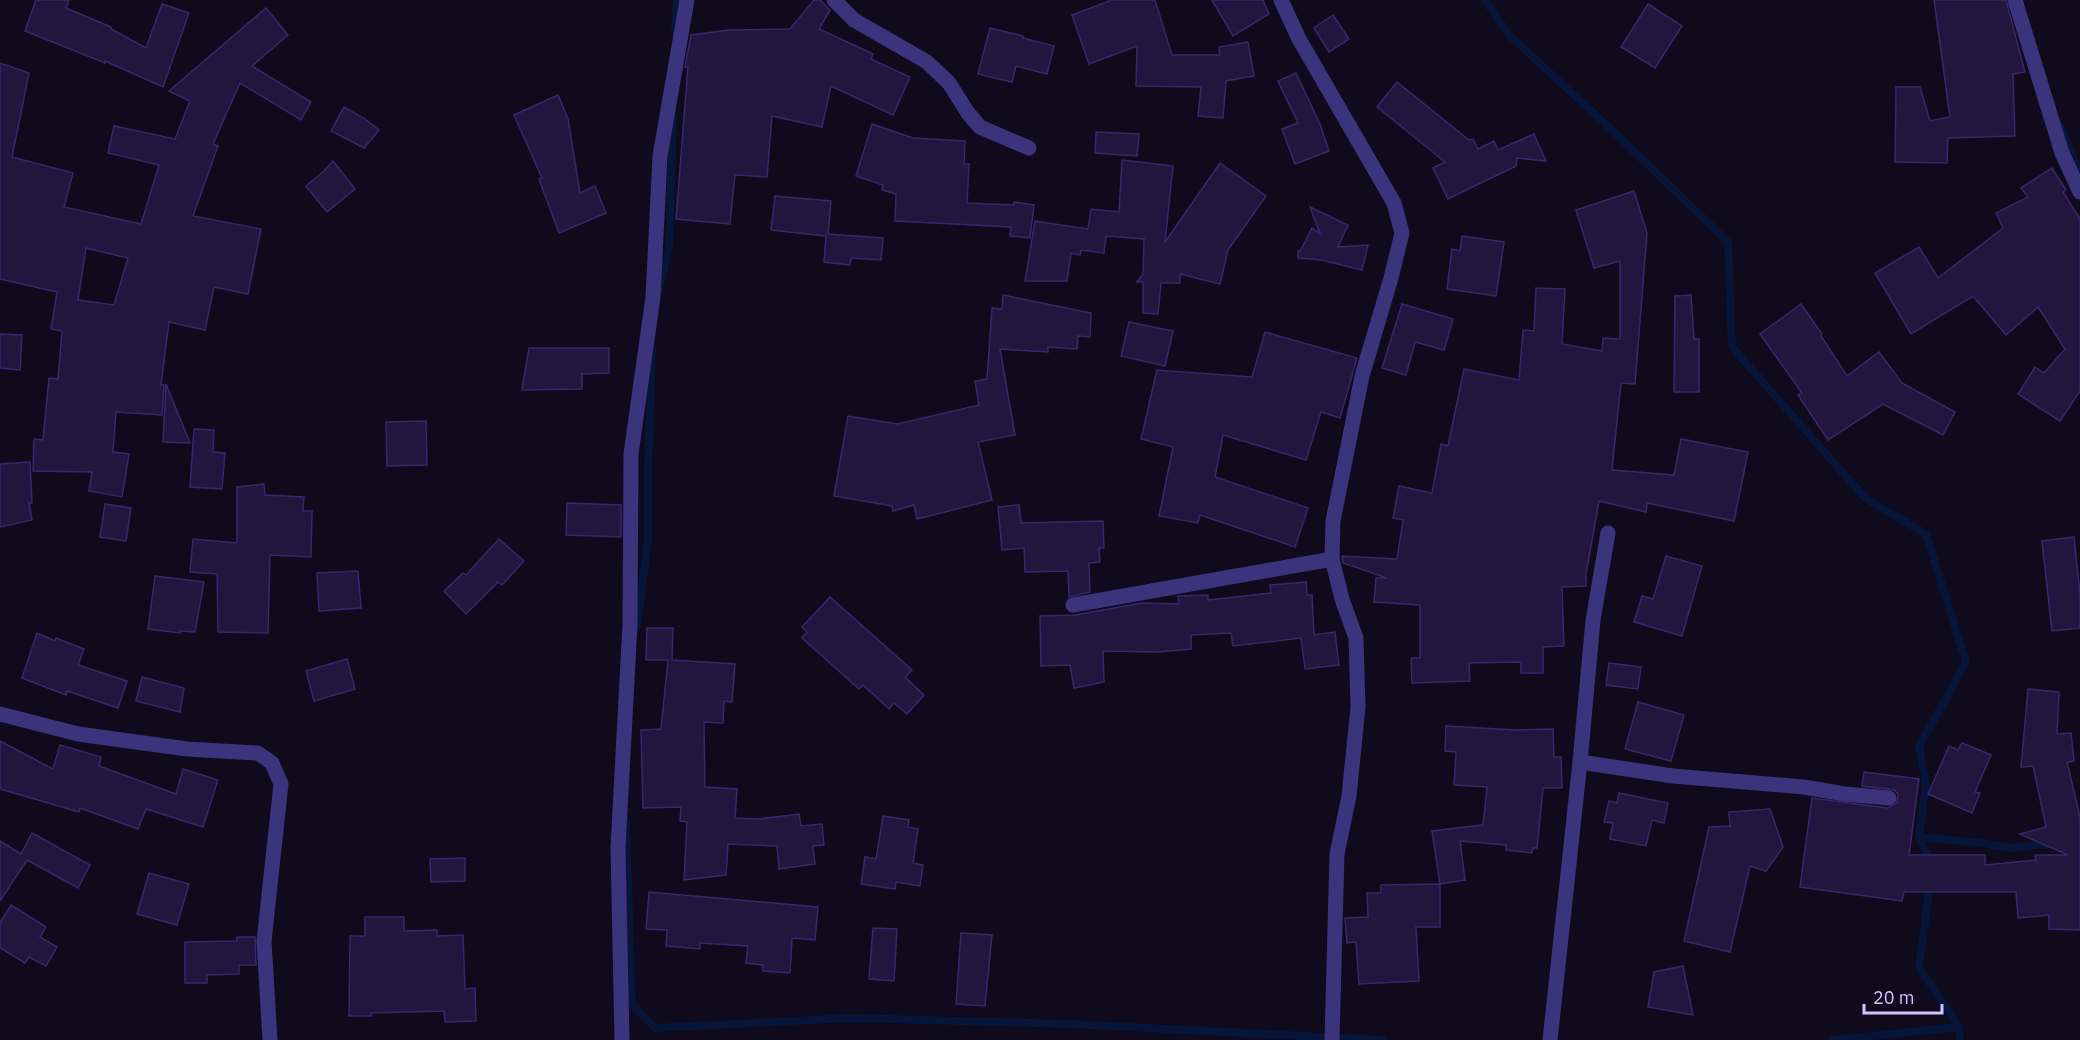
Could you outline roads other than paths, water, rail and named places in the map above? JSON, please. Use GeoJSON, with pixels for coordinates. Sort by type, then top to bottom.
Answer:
{"type":"FeatureCollection","features":[{"type":"Feature","properties":{"kind":"street"},"geometry":{"type":"LineString","coordinates":[[621,1040],[618,848],[630,624],[631,454],[653,297],[660,156],[687,0]]}},
{"type":"Feature","properties":{"kind":"street"},"geometry":{"type":"LineString","coordinates":[[834,0],[854,20],[927,62],[949,83],[980,127],[1029,148]]}},
{"type":"Feature","properties":{"kind":"street"},"geometry":{"type":"LineString","coordinates":[[1281,0],[1299,39],[1394,203],[1402,233],[1362,376],[1333,521],[1332,559],[1342,599],[1356,638],[1358,707],[1349,796],[1337,854],[1332,1040]]}},
{"type":"Feature","properties":{"kind":"street"},"geometry":{"type":"LineString","coordinates":[[2015,0],[2062,153],[2080,192]]}},
{"type":"Feature","properties":{"kind":"street"},"geometry":{"type":"LineString","coordinates":[[1550,1040],[1593,620],[1608,533]]}},
{"type":"Feature","properties":{"kind":"street"},"geometry":{"type":"LineString","coordinates":[[1073,605],[1332,559]]}},
{"type":"Feature","properties":{"kind":"street"},"geometry":{"type":"LineString","coordinates":[[0,714],[78,734],[187,749],[258,753],[272,763],[281,784],[264,941],[270,1040]]}},
{"type":"Feature","properties":{"kind":"street"},"geometry":{"type":"LineString","coordinates":[[1580,762],[1673,776],[1804,787],[1888,798]]}},
{"type":"Feature","properties":{"kind":"waterway"},"geometry":{"type":"LineString","coordinates":[[675,33],[677,0]]}},
{"type":"Feature","properties":{"kind":"waterway"},"geometry":{"type":"LineString","coordinates":[[1485,0],[1509,35],[1728,242],[1732,347],[1865,498],[1926,534],[1966,662],[1919,747],[1926,785],[1919,837],[1931,863]]}},
{"type":"Feature","properties":{"kind":"waterway"},"geometry":{"type":"LineString","coordinates":[[659,289],[669,249],[673,117]]}},
{"type":"Feature","properties":{"kind":"waterway"},"geometry":{"type":"LineString","coordinates":[[2061,127],[2077,169]]}},
{"type":"Feature","properties":{"kind":"waterway"},"geometry":{"type":"LineString","coordinates":[[637,627],[648,539],[652,349]]}},
{"type":"Feature","properties":{"kind":"waterway"},"geometry":{"type":"LineString","coordinates":[[626,821],[632,1005],[655,1028],[850,1018],[1069,1024],[1382,1040]]}},
{"type":"Feature","properties":{"kind":"waterway"},"geometry":{"type":"LineString","coordinates":[[1919,837],[1983,843],[2008,848],[2052,844]]}},
{"type":"Feature","properties":{"kind":"waterway"},"geometry":{"type":"LineString","coordinates":[[1930,883],[1919,967],[1959,1027],[1960,1040]]}},
{"type":"Feature","properties":{"kind":"waterway"},"geometry":{"type":"LineString","coordinates":[[1833,1040],[1959,1027]]}}]}
